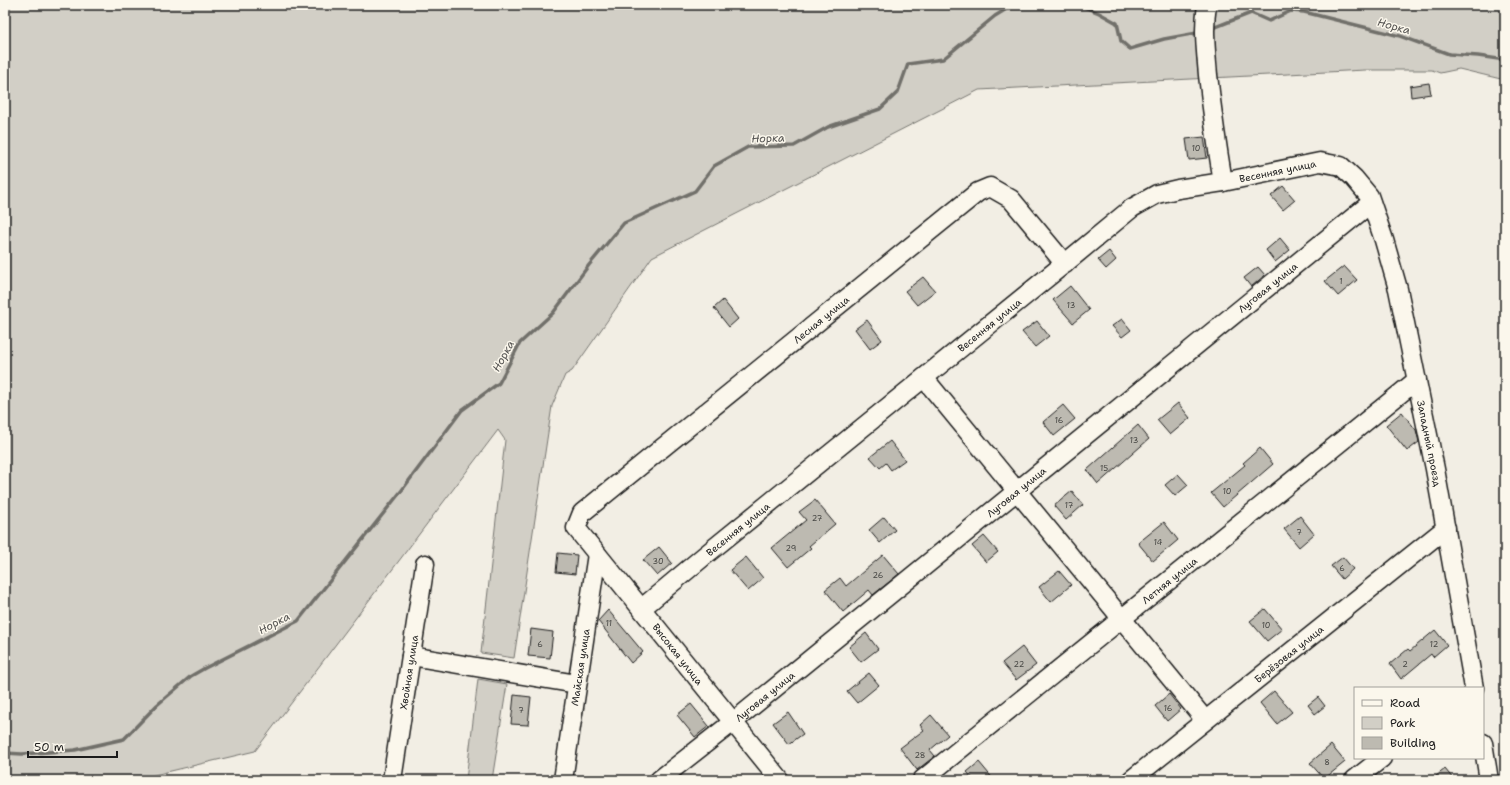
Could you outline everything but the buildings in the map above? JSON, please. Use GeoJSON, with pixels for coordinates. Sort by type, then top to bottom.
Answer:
{"type":"FeatureCollection","features":[{"type":"Feature","properties":{"kind":"street"},"geometry":{"type":"LineString","coordinates":[[1207,5],[1204,21],[1204,37],[1213,122],[1223,182]]}},
{"type":"Feature","properties":{"kind":"street","name":"Весенняя улица"},"geometry":{"type":"LineString","coordinates":[[642,608],[1132,208],[1157,194],[1320,162],[1341,166],[1354,178],[1369,196],[1371,203]]}},
{"type":"Feature","properties":{"kind":"street","name":"Лесная улица"},"geometry":{"type":"LineString","coordinates":[[576,528],[582,513],[978,192],[990,187],[1011,199],[1065,264]]}},
{"type":"Feature","properties":{"kind":"street","name":"Западный проезд"},"geometry":{"type":"LineString","coordinates":[[1371,203],[1384,240],[1398,289],[1446,528],[1473,687]]}},
{"type":"Feature","properties":{"kind":"street","name":"Луговая улица"},"geometry":{"type":"LineString","coordinates":[[659,780],[733,722],[1371,203]]}},
{"type":"Feature","properties":{"kind":"street"},"geometry":{"type":"LineString","coordinates":[[924,378],[1205,720]]}},
{"type":"Feature","properties":{"kind":"street","name":"Летняя улица"},"geometry":{"type":"LineString","coordinates":[[922,780],[1417,380]]}},
{"type":"Feature","properties":{"kind":"street","name":"Высокая улица"},"geometry":{"type":"LineString","coordinates":[[576,528],[780,780]]}},
{"type":"Feature","properties":{"kind":"street","name":"Берёзовая улица"},"geometry":{"type":"LineString","coordinates":[[1131,780],[1446,528]]}},
{"type":"Feature","properties":{"kind":"street","name":"Майская улица"},"geometry":{"type":"LineString","coordinates":[[563,780],[597,554]]}},
{"type":"Feature","properties":{"kind":"street","name":"Хвойная улица"},"geometry":{"type":"LineString","coordinates":[[392,780],[425,564]]}},
{"type":"Feature","properties":{"kind":"street"},"geometry":{"type":"LineString","coordinates":[[411,656],[577,684]]}},
{"type":"Feature","properties":{"kind":"street"},"geometry":{"type":"LineString","coordinates":[[1484,749],[1489,780]]}},
{"type":"Feature","properties":{"kind":"street"},"geometry":{"type":"LineString","coordinates":[[1354,780],[1381,759]]}},
{"type":"Feature","properties":{"kind":"green space"},"geometry":{"type":"Polygon","coordinates":[[[5,5],[1505,5],[1505,80],[1459,69],[1440,73],[1432,70],[1365,70],[979,90],[652,257],[572,371],[565,375],[552,406],[514,658],[481,653],[505,440],[498,430],[255,751],[133,780],[5,780],[5,5]]]}},
{"type":"Feature","properties":{"kind":"green space"},"geometry":{"type":"Polygon","coordinates":[[[478,679],[507,684],[492,780],[466,780],[478,679]]]}},
{"type":"Feature","properties":{"kind":"waterway","name":"Норка"},"geometry":{"type":"LineString","coordinates":[[5,753],[22,754],[75,750],[124,739],[157,705],[191,676],[298,621],[402,490],[462,410],[499,383],[520,343],[553,313],[589,265],[624,223],[695,191],[714,166],[748,147],[794,146],[828,127],[880,109],[898,92],[908,64],[943,59],[995,16],[1013,5]]}},
{"type":"Feature","properties":{"kind":"waterway","name":"Норка"},"geometry":{"type":"LineString","coordinates":[[1079,5],[1099,13],[1117,23],[1121,41],[1130,49],[1164,39],[1197,33]]}},
{"type":"Feature","properties":{"kind":"waterway","name":"Норка"},"geometry":{"type":"LineString","coordinates":[[1213,28],[1251,13],[1269,21],[1291,11],[1304,12],[1400,36],[1449,54],[1505,60]]}}]}
